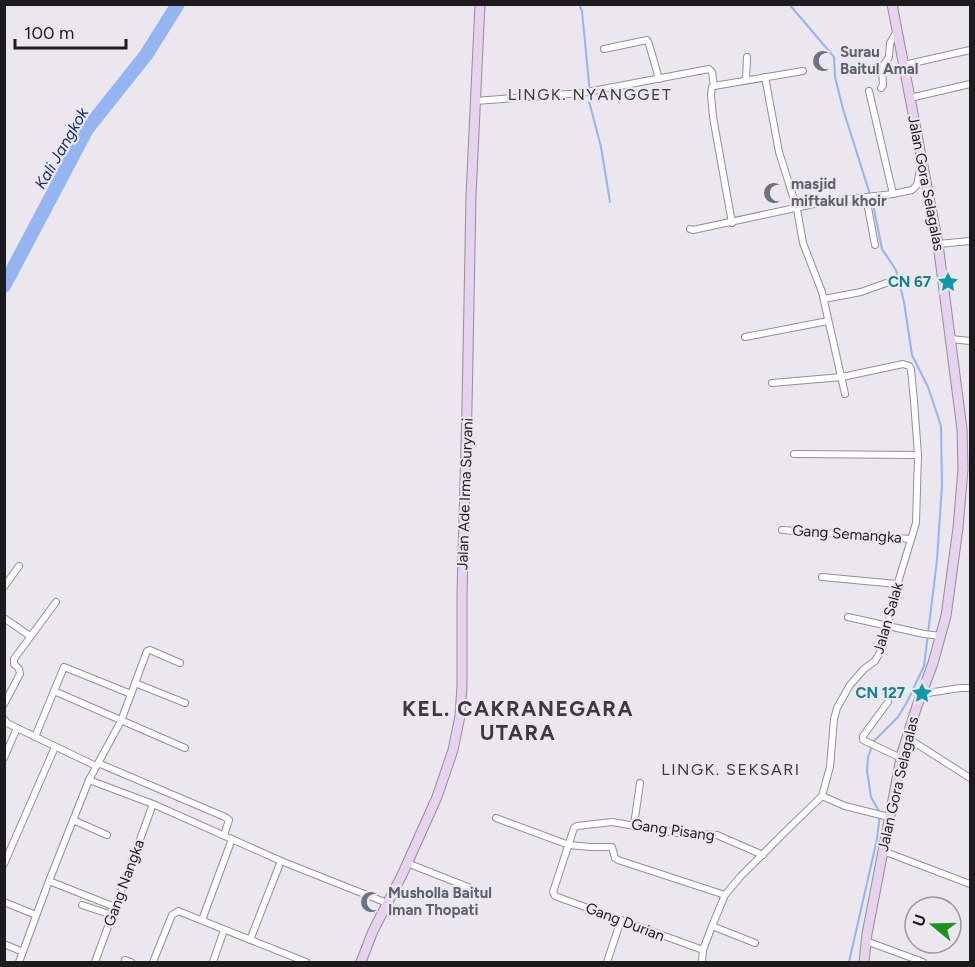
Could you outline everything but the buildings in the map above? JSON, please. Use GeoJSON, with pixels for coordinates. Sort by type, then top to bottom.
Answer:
{"type":"FeatureCollection","features":[{"type":"Feature","properties":{"kind":"street","name":"Jalan Ade Irma Suryani"},"geometry":{"type":"LineString","coordinates":[[361,963],[373,931],[437,797],[453,750],[460,716],[471,208],[480,4]]}},
{"type":"Feature","properties":{"kind":"street","name":"Jalan Gora Selagalas"},"geometry":{"type":"LineString","coordinates":[[864,963],[883,851],[886,816],[906,738],[931,669],[937,635],[948,600],[966,488],[967,439],[938,244],[892,4]]}},
{"type":"Feature","properties":{"kind":"street"},"geometry":{"type":"LineString","coordinates":[[881,88],[883,66],[888,59],[890,43],[897,30]]}},
{"type":"Feature","properties":{"kind":"street"},"geometry":{"type":"LineString","coordinates":[[604,49],[648,41],[659,79]]}},
{"type":"Feature","properties":{"kind":"street"},"geometry":{"type":"LineString","coordinates":[[904,65],[970,50]]}},
{"type":"Feature","properties":{"kind":"street"},"geometry":{"type":"LineString","coordinates":[[746,80],[747,57]]}},
{"type":"Feature","properties":{"kind":"street"},"geometry":{"type":"LineString","coordinates":[[476,101],[582,93],[709,69],[712,72],[714,86],[711,92],[713,117],[732,223]]}},
{"type":"Feature","properties":{"kind":"street"},"geometry":{"type":"LineString","coordinates":[[714,86],[803,71]]}},
{"type":"Feature","properties":{"kind":"street"},"geometry":{"type":"LineString","coordinates":[[765,77],[779,152],[797,209],[803,243],[824,299],[845,394]]}},
{"type":"Feature","properties":{"kind":"street"},"geometry":{"type":"LineString","coordinates":[[910,98],[970,84]]}},
{"type":"Feature","properties":{"kind":"street"},"geometry":{"type":"LineString","coordinates":[[869,91],[893,194]]}},
{"type":"Feature","properties":{"kind":"street"},"geometry":{"type":"LineString","coordinates":[[690,229],[732,223],[823,202],[911,190],[916,187],[922,160]]}},
{"type":"Feature","properties":{"kind":"street"},"geometry":{"type":"LineString","coordinates":[[866,197],[875,245]]}},
{"type":"Feature","properties":{"kind":"street"},"geometry":{"type":"LineString","coordinates":[[938,244],[970,241]]}},
{"type":"Feature","properties":{"kind":"street"},"geometry":{"type":"LineString","coordinates":[[824,299],[849,295],[886,283]]}},
{"type":"Feature","properties":{"kind":"street"},"geometry":{"type":"LineString","coordinates":[[745,337],[828,321]]}},
{"type":"Feature","properties":{"kind":"street"},"geometry":{"type":"LineString","coordinates":[[951,339],[970,341]]}},
{"type":"Feature","properties":{"kind":"street","name":"Jalan Salak"},"geometry":{"type":"LineString","coordinates":[[822,796],[829,774],[837,708],[854,680],[878,656],[916,523],[918,455],[911,369],[908,365],[903,364],[842,377]]}},
{"type":"Feature","properties":{"kind":"street"},"geometry":{"type":"LineString","coordinates":[[772,383],[842,377]]}},
{"type":"Feature","properties":{"kind":"street"},"geometry":{"type":"LineString","coordinates":[[794,454],[918,455]]}},
{"type":"Feature","properties":{"kind":"street","name":"Gang Semangka"},"geometry":{"type":"LineString","coordinates":[[782,530],[911,539]]}},
{"type":"Feature","properties":{"kind":"street"},"geometry":{"type":"LineString","coordinates":[[4,587],[19,566]]}},
{"type":"Feature","properties":{"kind":"street"},"geometry":{"type":"LineString","coordinates":[[822,577],[897,584]]}},
{"type":"Feature","properties":{"kind":"street"},"geometry":{"type":"LineString","coordinates":[[4,704],[20,677],[20,671],[14,665],[14,659],[56,602]]}},
{"type":"Feature","properties":{"kind":"street"},"geometry":{"type":"LineString","coordinates":[[848,617],[937,635]]}},
{"type":"Feature","properties":{"kind":"street"},"geometry":{"type":"LineString","coordinates":[[4,618],[30,636]]}},
{"type":"Feature","properties":{"kind":"street"},"geometry":{"type":"LineString","coordinates":[[19,963],[89,780],[121,721],[149,650],[180,663]]}},
{"type":"Feature","properties":{"kind":"street"},"geometry":{"type":"LineString","coordinates":[[35,737],[63,668],[66,667],[131,694]]}},
{"type":"Feature","properties":{"kind":"street"},"geometry":{"type":"LineString","coordinates":[[135,683],[185,703]]}},
{"type":"Feature","properties":{"kind":"street"},"geometry":{"type":"LineString","coordinates":[[921,694],[970,688]]}},
{"type":"Feature","properties":{"kind":"street"},"geometry":{"type":"LineString","coordinates":[[54,691],[185,748]]}},
{"type":"Feature","properties":{"kind":"street"},"geometry":{"type":"LineString","coordinates":[[888,702],[863,736],[863,740],[901,758]]}},
{"type":"Feature","properties":{"kind":"street"},"geometry":{"type":"LineString","coordinates":[[4,718],[7,723],[55,747],[225,817],[229,820],[224,835]]}},
{"type":"Feature","properties":{"kind":"street"},"geometry":{"type":"LineString","coordinates":[[4,758],[17,728]]}},
{"type":"Feature","properties":{"kind":"street"},"geometry":{"type":"LineString","coordinates":[[906,738],[970,778]]}},
{"type":"Feature","properties":{"kind":"street"},"geometry":{"type":"LineString","coordinates":[[4,864],[55,747]]}},
{"type":"Feature","properties":{"kind":"street"},"geometry":{"type":"LineString","coordinates":[[89,780],[153,804],[280,861],[387,903]]}},
{"type":"Feature","properties":{"kind":"street"},"geometry":{"type":"LineString","coordinates":[[634,825],[640,783]]}},
{"type":"Feature","properties":{"kind":"street"},"geometry":{"type":"LineString","coordinates":[[702,963],[703,950],[725,895],[740,877],[822,796],[845,806],[886,816]]}},
{"type":"Feature","properties":{"kind":"street","name":"Gang Nangka"},"geometry":{"type":"LineString","coordinates":[[95,963],[153,804]]}},
{"type":"Feature","properties":{"kind":"street"},"geometry":{"type":"LineString","coordinates":[[496,818],[569,845],[590,848],[612,847],[615,858],[618,860],[725,895]]}},
{"type":"Feature","properties":{"kind":"street"},"geometry":{"type":"LineString","coordinates":[[73,820],[107,835]]}},
{"type":"Feature","properties":{"kind":"street","name":"Gang Pisang"},"geometry":{"type":"LineString","coordinates":[[569,845],[574,828],[579,825],[612,822],[676,833],[717,835],[763,855]]}},
{"type":"Feature","properties":{"kind":"street"},"geometry":{"type":"LineString","coordinates":[[202,920],[232,839]]}},
{"type":"Feature","properties":{"kind":"street","name":"Gang Durian"},"geometry":{"type":"LineString","coordinates":[[569,845],[554,889],[557,897],[703,950]]}},
{"type":"Feature","properties":{"kind":"street"},"geometry":{"type":"LineString","coordinates":[[883,851],[970,884]]}},
{"type":"Feature","properties":{"kind":"street"},"geometry":{"type":"LineString","coordinates":[[250,940],[280,861]]}},
{"type":"Feature","properties":{"kind":"street"},"geometry":{"type":"LineString","coordinates":[[407,863],[468,887]]}},
{"type":"Feature","properties":{"kind":"street"},"geometry":{"type":"LineString","coordinates":[[49,881],[115,907]]}},
{"type":"Feature","properties":{"kind":"street"},"geometry":{"type":"LineString","coordinates":[[4,902],[36,915]]}},
{"type":"Feature","properties":{"kind":"street"},"geometry":{"type":"LineString","coordinates":[[82,905],[112,915]]}},
{"type":"Feature","properties":{"kind":"street"},"geometry":{"type":"LineString","coordinates":[[153,963],[172,915],[180,911],[306,963]]}},
{"type":"Feature","properties":{"kind":"street"},"geometry":{"type":"LineString","coordinates":[[607,963],[621,920]]}},
{"type":"Feature","properties":{"kind":"street"},"geometry":{"type":"LineString","coordinates":[[712,926],[756,943]]}},
{"type":"Feature","properties":{"kind":"street"},"geometry":{"type":"LineString","coordinates":[[213,963],[224,930]]}},
{"type":"Feature","properties":{"kind":"street"},"geometry":{"type":"LineString","coordinates":[[866,941],[923,963]]}},
{"type":"Feature","properties":{"kind":"street"},"geometry":{"type":"LineString","coordinates":[[4,944],[23,952]]}},
{"type":"Feature","properties":{"kind":"waterway","name":"Kali Jangkok"},"geometry":{"type":"LineString","coordinates":[[4,286],[87,129],[146,55],[178,4]]}},
{"type":"Feature","properties":{"kind":"waterway"},"geometry":{"type":"LineString","coordinates":[[579,4],[582,11],[589,101],[601,147],[610,202]]}},
{"type":"Feature","properties":{"kind":"waterway"},"geometry":{"type":"LineString","coordinates":[[789,4],[834,57],[835,77],[873,204],[882,249],[896,270],[904,302],[912,355],[928,387],[941,426],[942,485],[937,560],[924,666],[898,717],[874,741],[868,757],[867,771],[871,797],[880,813],[877,839],[849,962]]}},
{"type":"Feature","properties":{"kind":"place","name":"Surau Baitul Amal"},"geometry":{"type":"Point","coordinates":[823,61]}},
{"type":"Feature","properties":{"kind":"place","name":"masjid miftakul khoir"},"geometry":{"type":"Point","coordinates":[774,193]}},
{"type":"Feature","properties":{"kind":"place","name":"CN 67"},"geometry":{"type":"Point","coordinates":[948,282]}},
{"type":"Feature","properties":{"kind":"place","name":"CN 127"},"geometry":{"type":"Point","coordinates":[922,693]}},
{"type":"Feature","properties":{"kind":"place","name":"Musholla Baitul Iman Thopati"},"geometry":{"type":"Point","coordinates":[371,902]}},
{"type":"Feature","properties":{"kind":"district","name":"LINGK. NYANGGET"},"geometry":{"type":"Point","coordinates":[590,94]}},
{"type":"Feature","properties":{"kind":"district","name":"KEL. CAKRANEGARA UTARA"},"geometry":{"type":"Point","coordinates":[518,721]}},
{"type":"Feature","properties":{"kind":"district","name":"LINGK. SEKSARI"},"geometry":{"type":"Point","coordinates":[731,769]}}]}
